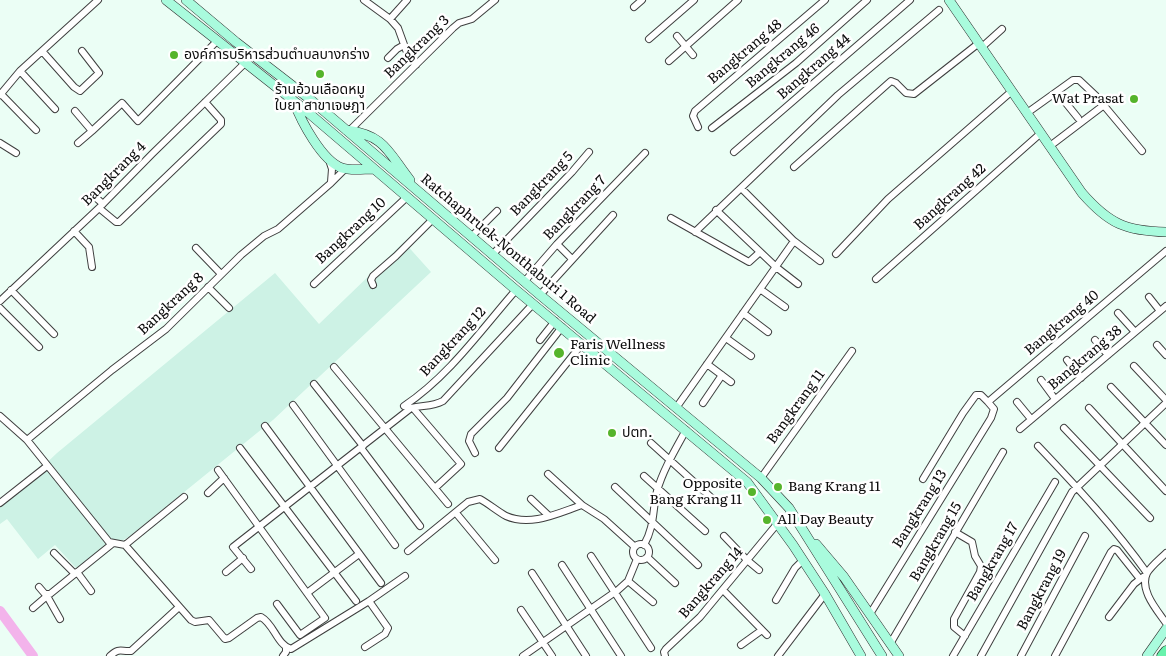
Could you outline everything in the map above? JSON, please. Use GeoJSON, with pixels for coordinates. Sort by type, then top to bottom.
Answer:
{"type":"FeatureCollection","features":[{"type":"Feature","properties":{"kind":"main road","name":"Ratchaphruek-Nonthaburi 1 Road"},"geometry":{"type":"LineString","coordinates":[[166,0],[294,101],[516,290],[747,482],[803,560],[861,656]]}},
{"type":"Feature","properties":{"kind":"main road","name":"Ratchaphruek-Nonthaburi 1 Road"},"geometry":{"type":"LineString","coordinates":[[186,0],[348,130],[524,282],[761,478],[789,508],[882,656]]}},
{"type":"Feature","properties":{"kind":"main road"},"geometry":{"type":"LineString","coordinates":[[949,0],[1082,193],[1095,208],[1105,216],[1130,228],[1147,232],[1166,232]]}},
{"type":"Feature","properties":{"kind":"main road"},"geometry":{"type":"LineString","coordinates":[[294,101],[301,120],[329,160],[345,169],[373,169]]}},
{"type":"Feature","properties":{"kind":"main road"},"geometry":{"type":"LineString","coordinates":[[348,130],[376,138],[384,145],[420,193]]}},
{"type":"Feature","properties":{"kind":"main road"},"geometry":{"type":"LineString","coordinates":[[789,508],[870,614],[899,656]]}},
{"type":"Feature","properties":{"kind":"main road"},"geometry":{"type":"LineString","coordinates":[[1146,656],[1166,629]]}},
{"type":"Feature","properties":{"kind":"main road"},"geometry":{"type":"LineString","coordinates":[[1162,656],[1166,651]]}},
{"type":"Feature","properties":{"kind":"street"},"geometry":{"type":"LineString","coordinates":[[36,130],[1,94],[20,70],[98,0]]}},
{"type":"Feature","properties":{"kind":"street"},"geometry":{"type":"LineString","coordinates":[[364,0],[390,19],[398,28],[404,45],[416,65]]}},
{"type":"Feature","properties":{"kind":"street"},"geometry":{"type":"LineString","coordinates":[[390,19],[407,0]]}},
{"type":"Feature","properties":{"kind":"street","name":"Bangkrang 3"},"geometry":{"type":"LineString","coordinates":[[348,130],[453,28],[459,23],[472,19],[495,0]]}},
{"type":"Feature","properties":{"kind":"street"},"geometry":{"type":"LineString","coordinates":[[634,7],[642,0]]}},
{"type":"Feature","properties":{"kind":"street"},"geometry":{"type":"LineString","coordinates":[[649,39],[694,0]]}},
{"type":"Feature","properties":{"kind":"street"},"geometry":{"type":"LineString","coordinates":[[669,61],[738,0]]}},
{"type":"Feature","properties":{"kind":"street","name":"Bangkrang 48"},"geometry":{"type":"LineString","coordinates":[[698,128],[693,116],[695,111],[825,0]]}},
{"type":"Feature","properties":{"kind":"street","name":"Bangkrang 46"},"geometry":{"type":"LineString","coordinates":[[712,128],[796,63],[867,0]]}},
{"type":"Feature","properties":{"kind":"street","name":"Bangkrang 44"},"geometry":{"type":"LineString","coordinates":[[734,152],[910,0]]}},
{"type":"Feature","properties":{"kind":"street"},"geometry":{"type":"LineString","coordinates":[[695,232],[838,95],[939,10]]}},
{"type":"Feature","properties":{"kind":"street"},"geometry":{"type":"LineString","coordinates":[[794,167],[891,81],[896,82],[906,94],[914,94],[1002,29]]}},
{"type":"Feature","properties":{"kind":"street"},"geometry":{"type":"LineString","coordinates":[[677,36],[693,55]]}},
{"type":"Feature","properties":{"kind":"street"},"geometry":{"type":"LineString","coordinates":[[78,143],[122,103],[138,121],[217,41]]}},
{"type":"Feature","properties":{"kind":"street"},"geometry":{"type":"LineString","coordinates":[[388,58],[404,45]]}},
{"type":"Feature","properties":{"kind":"street"},"geometry":{"type":"LineString","coordinates":[[42,51],[74,87],[80,91],[99,73],[82,51]]}},
{"type":"Feature","properties":{"kind":"street","name":"Bangkrang 4"},"geometry":{"type":"LineString","coordinates":[[0,301],[101,206],[245,63]]}},
{"type":"Feature","properties":{"kind":"street"},"geometry":{"type":"LineString","coordinates":[[20,70],[55,109]]}},
{"type":"Feature","properties":{"kind":"street"},"geometry":{"type":"LineString","coordinates":[[1027,113],[1073,80],[1079,80],[1104,105],[1142,151]]}},
{"type":"Feature","properties":{"kind":"street"},"geometry":{"type":"LineString","coordinates":[[836,254],[888,199],[1012,91]]}},
{"type":"Feature","properties":{"kind":"street"},"geometry":{"type":"LineString","coordinates":[[1056,92],[1079,120]]}},
{"type":"Feature","properties":{"kind":"street"},"geometry":{"type":"LineString","coordinates":[[93,195],[116,222],[119,222],[221,124],[221,120],[205,102]]}},
{"type":"Feature","properties":{"kind":"street"},"geometry":{"type":"LineString","coordinates":[[1050,146],[1079,120],[1104,105]]}},
{"type":"Feature","properties":{"kind":"street"},"geometry":{"type":"LineString","coordinates":[[75,110],[92,131]]}},
{"type":"Feature","properties":{"kind":"street"},"geometry":{"type":"LineString","coordinates":[[360,120],[359,125],[362,133]]}},
{"type":"Feature","properties":{"kind":"street","name":"Bangkrang 42"},"geometry":{"type":"LineString","coordinates":[[876,280],[1041,133]]}},
{"type":"Feature","properties":{"kind":"street"},"geometry":{"type":"LineString","coordinates":[[0,142],[16,153]]}},
{"type":"Feature","properties":{"kind":"street","name":"Bangkrang 5"},"geometry":{"type":"LineString","coordinates":[[492,255],[589,152]]}},
{"type":"Feature","properties":{"kind":"street","name":"Bangkrang 7"},"geometry":{"type":"LineString","coordinates":[[524,282],[557,244],[645,153]]}},
{"type":"Feature","properties":{"kind":"street"},"geometry":{"type":"LineString","coordinates":[[329,160],[333,175],[331,183]]}},
{"type":"Feature","properties":{"kind":"street","name":"Bangkrang 8"},"geometry":{"type":"LineString","coordinates":[[27,440],[166,329],[250,246],[278,229],[345,169]]}},
{"type":"Feature","properties":{"kind":"street"},"geometry":{"type":"LineString","coordinates":[[741,188],[794,241],[820,261]]}},
{"type":"Feature","properties":{"kind":"street","name":"Bangkrang 10"},"geometry":{"type":"LineString","coordinates":[[314,284],[406,197]]}},
{"type":"Feature","properties":{"kind":"street"},"geometry":{"type":"LineString","coordinates":[[716,210],[776,267],[798,284]]}},
{"type":"Feature","properties":{"kind":"street"},"geometry":{"type":"LineString","coordinates":[[471,237],[497,211]]}},
{"type":"Feature","properties":{"kind":"street"},"geometry":{"type":"LineString","coordinates":[[540,294],[613,215]]}},
{"type":"Feature","properties":{"kind":"street"},"geometry":{"type":"LineString","coordinates":[[671,218],[749,262],[760,252]]}},
{"type":"Feature","properties":{"kind":"street"},"geometry":{"type":"LineString","coordinates":[[373,285],[371,280],[373,276],[433,219]]}},
{"type":"Feature","properties":{"kind":"street"},"geometry":{"type":"LineString","coordinates":[[74,231],[89,247],[92,267]]}},
{"type":"Feature","properties":{"kind":"street"},"geometry":{"type":"LineString","coordinates":[[676,408],[794,241]]}},
{"type":"Feature","properties":{"kind":"street"},"geometry":{"type":"LineString","coordinates":[[557,244],[572,259]]}},
{"type":"Feature","properties":{"kind":"street"},"geometry":{"type":"LineString","coordinates":[[196,248],[221,274]]}},
{"type":"Feature","properties":{"kind":"street","name":"Bangkrang 40"},"geometry":{"type":"LineString","coordinates":[[988,402],[1166,251]]}},
{"type":"Feature","properties":{"kind":"street"},"geometry":{"type":"LineString","coordinates":[[208,287],[229,308]]}},
{"type":"Feature","properties":{"kind":"street"},"geometry":{"type":"LineString","coordinates":[[760,289],[785,308]]}},
{"type":"Feature","properties":{"kind":"street"},"geometry":{"type":"LineString","coordinates":[[11,290],[54,334]]}},
{"type":"Feature","properties":{"kind":"street","name":"Bangkrang 12"},"geometry":{"type":"LineString","coordinates":[[404,406],[429,386],[459,357],[516,290]]}},
{"type":"Feature","properties":{"kind":"street"},"geometry":{"type":"LineString","coordinates":[[1149,297],[1163,309]]}},
{"type":"Feature","properties":{"kind":"street"},"geometry":{"type":"LineString","coordinates":[[251,569],[233,547],[413,408],[422,405],[434,406],[443,401],[533,304]]}},
{"type":"Feature","properties":{"kind":"street"},"geometry":{"type":"LineString","coordinates":[[0,308],[39,347]]}},
{"type":"Feature","properties":{"kind":"street","name":"Bangkrang 38"},"geometry":{"type":"LineString","coordinates":[[1020,429],[1163,309]]}},
{"type":"Feature","properties":{"kind":"street"},"geometry":{"type":"LineString","coordinates":[[1118,313],[1135,332]]}},
{"type":"Feature","properties":{"kind":"street"},"geometry":{"type":"LineString","coordinates":[[743,314],[768,332]]}},
{"type":"Feature","properties":{"kind":"street"},"geometry":{"type":"LineString","coordinates":[[540,340],[558,324]]}},
{"type":"Feature","properties":{"kind":"street"},"geometry":{"type":"LineString","coordinates":[[475,453],[470,444],[470,437],[507,398],[558,324]]}},
{"type":"Feature","properties":{"kind":"street"},"geometry":{"type":"LineString","coordinates":[[726,338],[751,356]]}},
{"type":"Feature","properties":{"kind":"street"},"geometry":{"type":"LineString","coordinates":[[1094,340],[1108,355]]}},
{"type":"Feature","properties":{"kind":"street"},"geometry":{"type":"LineString","coordinates":[[499,448],[582,344]]}},
{"type":"Feature","properties":{"kind":"street"},"geometry":{"type":"LineString","coordinates":[[1157,345],[1166,355]]}},
{"type":"Feature","properties":{"kind":"street","name":"Bangkrang 11"},"geometry":{"type":"LineString","coordinates":[[761,478],[852,351]]}},
{"type":"Feature","properties":{"kind":"street"},"geometry":{"type":"LineString","coordinates":[[1068,360],[1081,378]]}},
{"type":"Feature","properties":{"kind":"street"},"geometry":{"type":"LineString","coordinates":[[707,364],[731,382]]}},
{"type":"Feature","properties":{"kind":"street"},"geometry":{"type":"LineString","coordinates":[[334,366],[448,504]]}},
{"type":"Feature","properties":{"kind":"street"},"geometry":{"type":"LineString","coordinates":[[981,656],[1077,486],[1166,402],[1134,366]]}},
{"type":"Feature","properties":{"kind":"street"},"geometry":{"type":"LineString","coordinates":[[703,403],[722,375]]}},
{"type":"Feature","properties":{"kind":"street"},"geometry":{"type":"LineString","coordinates":[[1041,380],[1055,399]]}},
{"type":"Feature","properties":{"kind":"street"},"geometry":{"type":"LineString","coordinates":[[314,384],[420,526]]}},
{"type":"Feature","properties":{"kind":"street"},"geometry":{"type":"LineString","coordinates":[[1111,387],[1166,445]]}},
{"type":"Feature","properties":{"kind":"street"},"geometry":{"type":"LineString","coordinates":[[923,479],[976,395],[983,396],[988,402]]}},
{"type":"Feature","properties":{"kind":"street","name":"Bangkrang 13"},"geometry":{"type":"LineString","coordinates":[[870,614],[991,418],[994,409],[988,402]]}},
{"type":"Feature","properties":{"kind":"street"},"geometry":{"type":"LineString","coordinates":[[1017,402],[1031,419]]}},
{"type":"Feature","properties":{"kind":"street"},"geometry":{"type":"LineString","coordinates":[[294,405],[395,546]]}},
{"type":"Feature","properties":{"kind":"street"},"geometry":{"type":"LineString","coordinates":[[413,408],[461,464],[435,488]]}},
{"type":"Feature","properties":{"kind":"street"},"geometry":{"type":"LineString","coordinates":[[1089,408],[1166,491]]}},
{"type":"Feature","properties":{"kind":"street"},"geometry":{"type":"LineString","coordinates":[[0,416],[27,440],[112,544]]}},
{"type":"Feature","properties":{"kind":"street"},"geometry":{"type":"LineString","coordinates":[[265,426],[380,582]]}},
{"type":"Feature","properties":{"kind":"street"},"geometry":{"type":"LineString","coordinates":[[1064,428],[1150,518]]}},
{"type":"Feature","properties":{"kind":"street"},"geometry":{"type":"LineString","coordinates":[[644,545],[653,523],[658,489],[670,460],[686,430]]}},
{"type":"Feature","properties":{"kind":"street"},"geometry":{"type":"LineString","coordinates":[[651,443],[715,501]]}},
{"type":"Feature","properties":{"kind":"street"},"geometry":{"type":"LineString","coordinates":[[1038,446],[1077,486],[1117,533],[1145,576],[1145,588],[1166,623]]}},
{"type":"Feature","properties":{"kind":"street"},"geometry":{"type":"LineString","coordinates":[[240,448],[356,601]]}},
{"type":"Feature","properties":{"kind":"street","name":"Bangkrang 15"},"geometry":{"type":"LineString","coordinates":[[890,644],[1002,452]]}},
{"type":"Feature","properties":{"kind":"street"},"geometry":{"type":"LineString","coordinates":[[0,503],[47,466]]}},
{"type":"Feature","properties":{"kind":"street"},"geometry":{"type":"LineString","coordinates":[[218,470],[326,618],[300,635],[277,604]]}},
{"type":"Feature","properties":{"kind":"street"},"geometry":{"type":"LineString","coordinates":[[548,474],[635,546]]}},
{"type":"Feature","properties":{"kind":"street"},"geometry":{"type":"LineString","coordinates":[[644,476],[705,531]]}},
{"type":"Feature","properties":{"kind":"street"},"geometry":{"type":"LineString","coordinates":[[208,493],[224,478]]}},
{"type":"Feature","properties":{"kind":"street","name":"Bangkrang 17"},"geometry":{"type":"LineString","coordinates":[[953,656],[1055,482]]}},
{"type":"Feature","properties":{"kind":"street"},"geometry":{"type":"LineString","coordinates":[[614,487],[698,565]]}},
{"type":"Feature","properties":{"kind":"street"},"geometry":{"type":"LineString","coordinates":[[125,545],[184,497]]}},
{"type":"Feature","properties":{"kind":"street"},"geometry":{"type":"LineString","coordinates":[[408,551],[468,502],[480,499],[503,514],[520,520],[549,516],[582,504]]}},
{"type":"Feature","properties":{"kind":"street"},"geometry":{"type":"LineString","coordinates":[[531,499],[549,516]]}},
{"type":"Feature","properties":{"kind":"street"},"geometry":{"type":"LineString","coordinates":[[456,512],[495,560]]}},
{"type":"Feature","properties":{"kind":"street","name":"Bangkrang 14"},"geometry":{"type":"LineString","coordinates":[[665,656],[664,652],[666,649],[700,617],[777,524]]}},
{"type":"Feature","properties":{"kind":"street"},"geometry":{"type":"LineString","coordinates":[[956,532],[972,542],[975,556],[981,568],[954,619],[954,627],[965,636]]}},
{"type":"Feature","properties":{"kind":"street"},"geometry":{"type":"LineString","coordinates":[[724,536],[759,570]]}},
{"type":"Feature","properties":{"kind":"street","name":"Bangkrang 19"},"geometry":{"type":"LineString","coordinates":[[1021,656],[1085,536]]}},
{"type":"Feature","properties":{"kind":"street"},"geometry":{"type":"LineString","coordinates":[[33,608],[112,544],[122,543],[191,620],[195,622],[209,620],[226,639],[261,617],[270,624],[286,648],[283,656]]}},
{"type":"Feature","properties":{"kind":"street"},"geometry":{"type":"LineString","coordinates":[[635,546],[644,545]]}},
{"type":"Feature","properties":{"kind":"street"},"geometry":{"type":"LineString","coordinates":[[637,559],[641,560],[647,557],[649,552],[644,545]]}},
{"type":"Feature","properties":{"kind":"street"},"geometry":{"type":"LineString","coordinates":[[635,546],[633,552],[637,559]]}},
{"type":"Feature","properties":{"kind":"street"},"geometry":{"type":"LineString","coordinates":[[1055,656],[1114,549],[1145,576]]}},
{"type":"Feature","properties":{"kind":"street"},"geometry":{"type":"LineString","coordinates":[[54,553],[76,573],[91,592]]}},
{"type":"Feature","properties":{"kind":"street"},"geometry":{"type":"LineString","coordinates":[[1109,617],[1128,591],[1166,553]]}},
{"type":"Feature","properties":{"kind":"street"},"geometry":{"type":"LineString","coordinates":[[307,593],[359,554]]}},
{"type":"Feature","properties":{"kind":"street"},"geometry":{"type":"LineString","coordinates":[[591,556],[651,648]]}},
{"type":"Feature","properties":{"kind":"street"},"geometry":{"type":"LineString","coordinates":[[647,557],[675,583]]}},
{"type":"Feature","properties":{"kind":"street"},"geometry":{"type":"LineString","coordinates":[[226,572],[242,558]]}},
{"type":"Feature","properties":{"kind":"street"},"geometry":{"type":"LineString","coordinates":[[523,656],[614,593],[628,581],[637,559]]}},
{"type":"Feature","properties":{"kind":"street"},"geometry":{"type":"LineString","coordinates":[[776,600],[793,572],[803,560]]}},
{"type":"Feature","properties":{"kind":"street"},"geometry":{"type":"LineString","coordinates":[[562,564],[621,656]]}},
{"type":"Feature","properties":{"kind":"street"},"geometry":{"type":"LineString","coordinates":[[532,573],[586,656]]}},
{"type":"Feature","properties":{"kind":"street"},"geometry":{"type":"LineString","coordinates":[[286,648],[291,649],[369,601],[405,576]]}},
{"type":"Feature","properties":{"kind":"street"},"geometry":{"type":"LineString","coordinates":[[628,581],[653,602]]}},
{"type":"Feature","properties":{"kind":"street"},"geometry":{"type":"LineString","coordinates":[[39,587],[47,596],[60,618]]}},
{"type":"Feature","properties":{"kind":"street"},"geometry":{"type":"LineString","coordinates":[[723,590],[765,633],[741,645]]}},
{"type":"Feature","properties":{"kind":"street"},"geometry":{"type":"LineString","coordinates":[[778,656],[825,594]]}},
{"type":"Feature","properties":{"kind":"street"},"geometry":{"type":"LineString","coordinates":[[365,648],[385,634],[388,628],[369,601]]}},
{"type":"Feature","properties":{"kind":"street"},"geometry":{"type":"LineString","coordinates":[[110,656],[121,649],[131,650],[179,607]]}},
{"type":"Feature","properties":{"kind":"street"},"geometry":{"type":"LineString","coordinates":[[521,610],[552,656]]}},
{"type":"Feature","properties":{"kind":"street"},"geometry":{"type":"LineString","coordinates":[[845,629],[856,656]]}},
{"type":"Feature","properties":{"kind":"green space"},"geometry":{"type":"Polygon","coordinates":[[[404,242],[431,272],[273,420],[130,536],[76,568],[55,545],[38,559],[7,519],[0,524],[0,507],[57,453],[275,273],[319,324],[404,242]]]}},
{"type":"Feature","properties":{"kind":"waterway"},"geometry":{"type":"LineString","coordinates":[[0,611],[33,656]]}},
{"type":"Feature","properties":{"kind":"place","name":"องค์การบริหารส่วนตำบลบางกร่าง"},"geometry":{"type":"Point","coordinates":[174,55]}},
{"type":"Feature","properties":{"kind":"place","name":"ร้านอ้วนเลือดหมู ใบยา สาขาเจษฎา"},"geometry":{"type":"Point","coordinates":[320,74]}},
{"type":"Feature","properties":{"kind":"place","name":"Wat Prasat"},"geometry":{"type":"Point","coordinates":[1134,99]}},
{"type":"Feature","properties":{"kind":"place","name":"Faris Wellness Clinic"},"geometry":{"type":"Point","coordinates":[559,353]}},
{"type":"Feature","properties":{"kind":"place","name":"ปตท."},"geometry":{"type":"Point","coordinates":[612,433]}},
{"type":"Feature","properties":{"kind":"place","name":"Bang Krang 11"},"geometry":{"type":"Point","coordinates":[778,487]}},
{"type":"Feature","properties":{"kind":"place","name":"Opposite Bang Krang 11"},"geometry":{"type":"Point","coordinates":[752,492]}},
{"type":"Feature","properties":{"kind":"place","name":"All Day Beauty"},"geometry":{"type":"Point","coordinates":[767,520]}}]}
